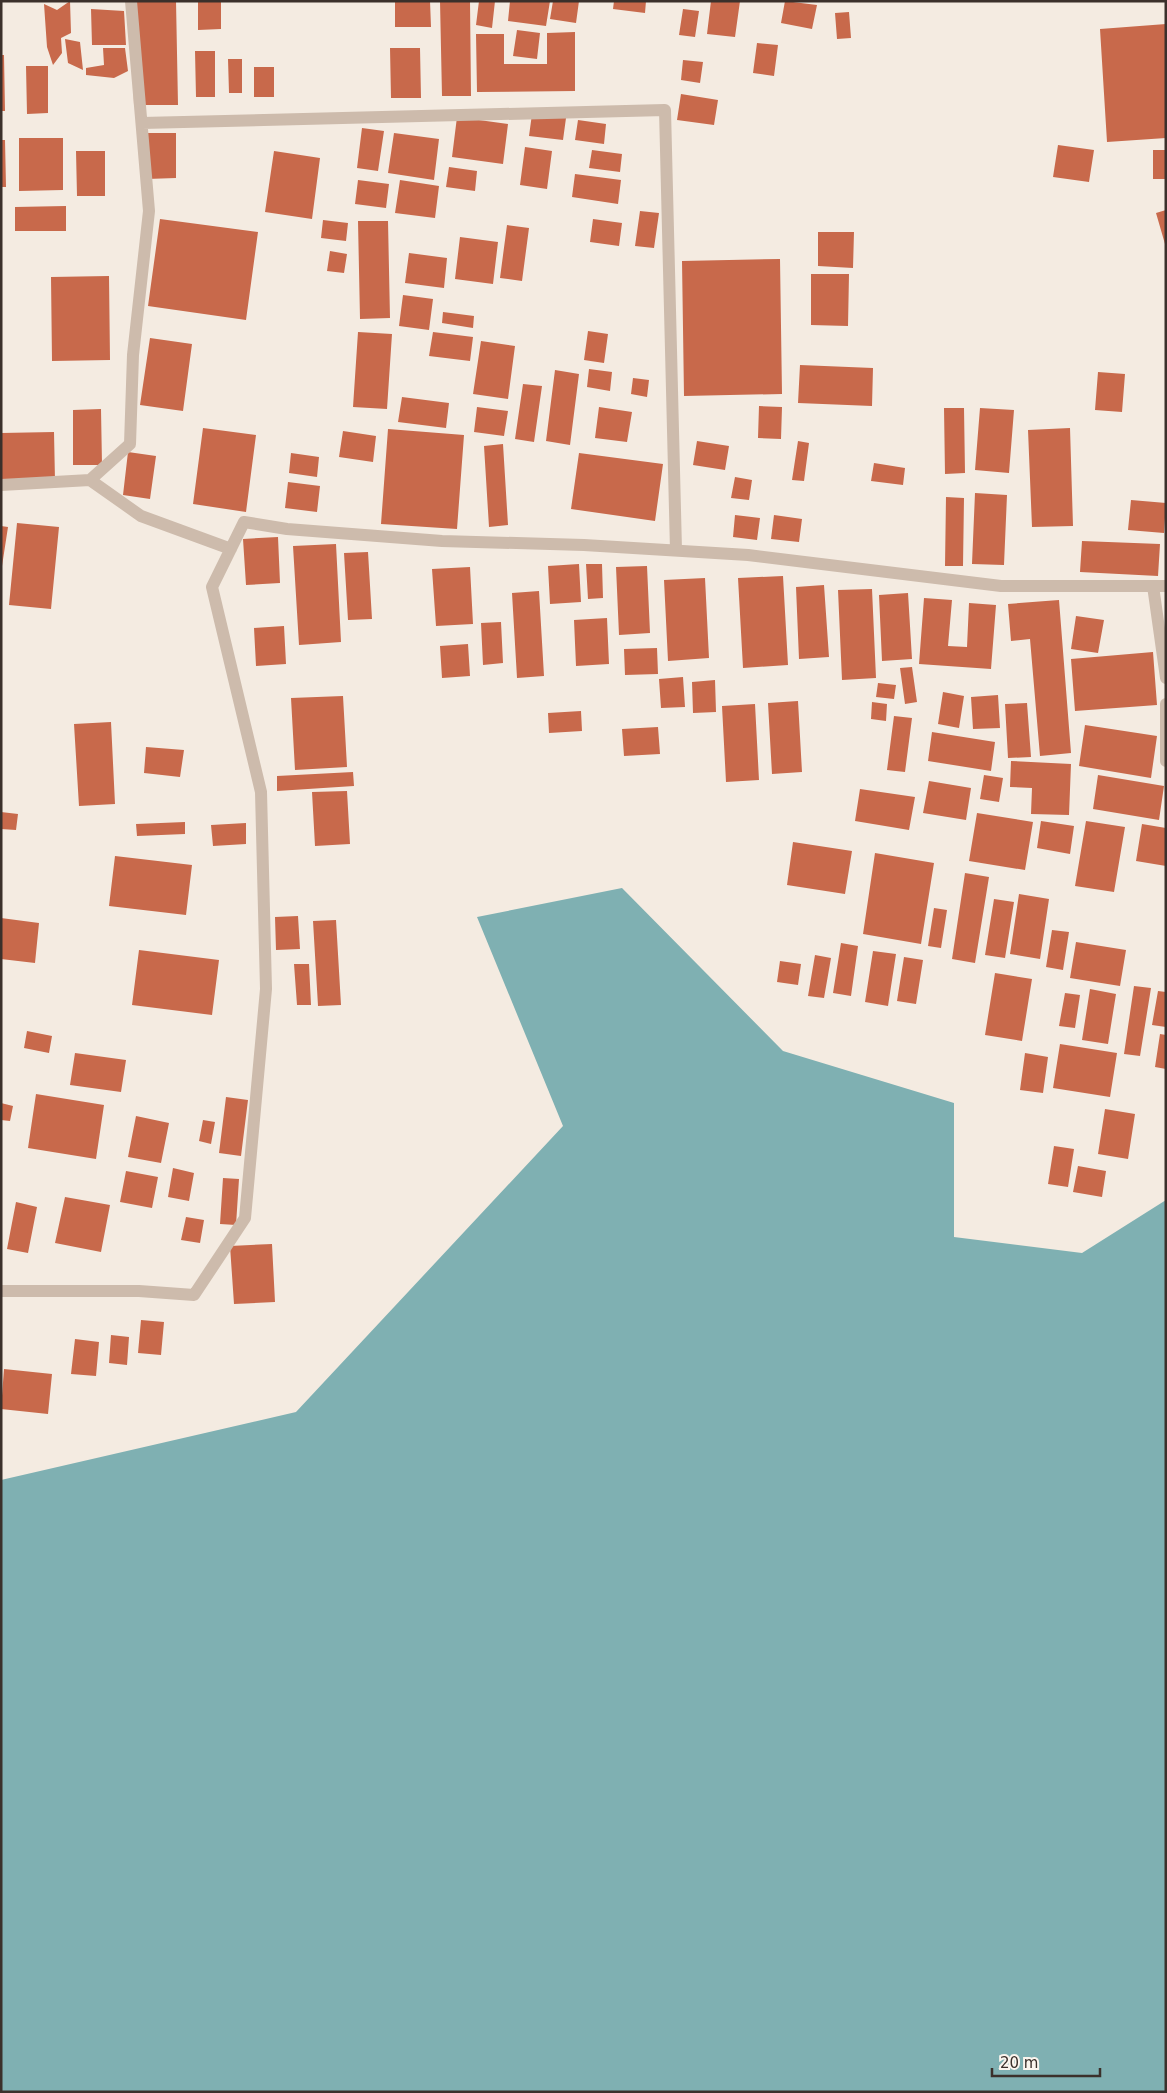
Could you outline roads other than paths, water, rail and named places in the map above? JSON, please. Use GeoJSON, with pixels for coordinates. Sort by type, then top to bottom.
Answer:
{"type":"FeatureCollection","features":[{"type":"Feature","properties":{"kind":"street"},"geometry":{"type":"LineString","coordinates":[[90,480],[130,444],[133,354],[150,211],[131,1]]}},
{"type":"Feature","properties":{"kind":"street"},"geometry":{"type":"LineString","coordinates":[[142,123],[665,110],[676,550]]}},
{"type":"Feature","properties":{"kind":"street"},"geometry":{"type":"LineString","coordinates":[[1,485],[90,480],[141,516],[231,549]]}},
{"type":"Feature","properties":{"kind":"street"},"geometry":{"type":"LineString","coordinates":[[1,1290],[139,1291],[194,1295],[245,1218],[266,989],[262,792],[212,587],[244,522],[287,529],[442,541],[584,544],[748,555],[1001,586],[1166,586]]}},
{"type":"Feature","properties":{"kind":"street"},"geometry":{"type":"LineString","coordinates":[[1152,586],[1166,678]]}},
{"type":"Feature","properties":{"kind":"street"},"geometry":{"type":"LineString","coordinates":[[1166,704],[1166,761]]}},
{"type":"Feature","properties":{"kind":"water"},"geometry":{"type":"Polygon","coordinates":[[[622,888],[783,1051],[954,1103],[954,1237],[1082,1253],[1166,1200],[1166,2092],[1,2092],[1,1480],[296,1412],[563,1126],[477,917],[622,888]]]}}]}
